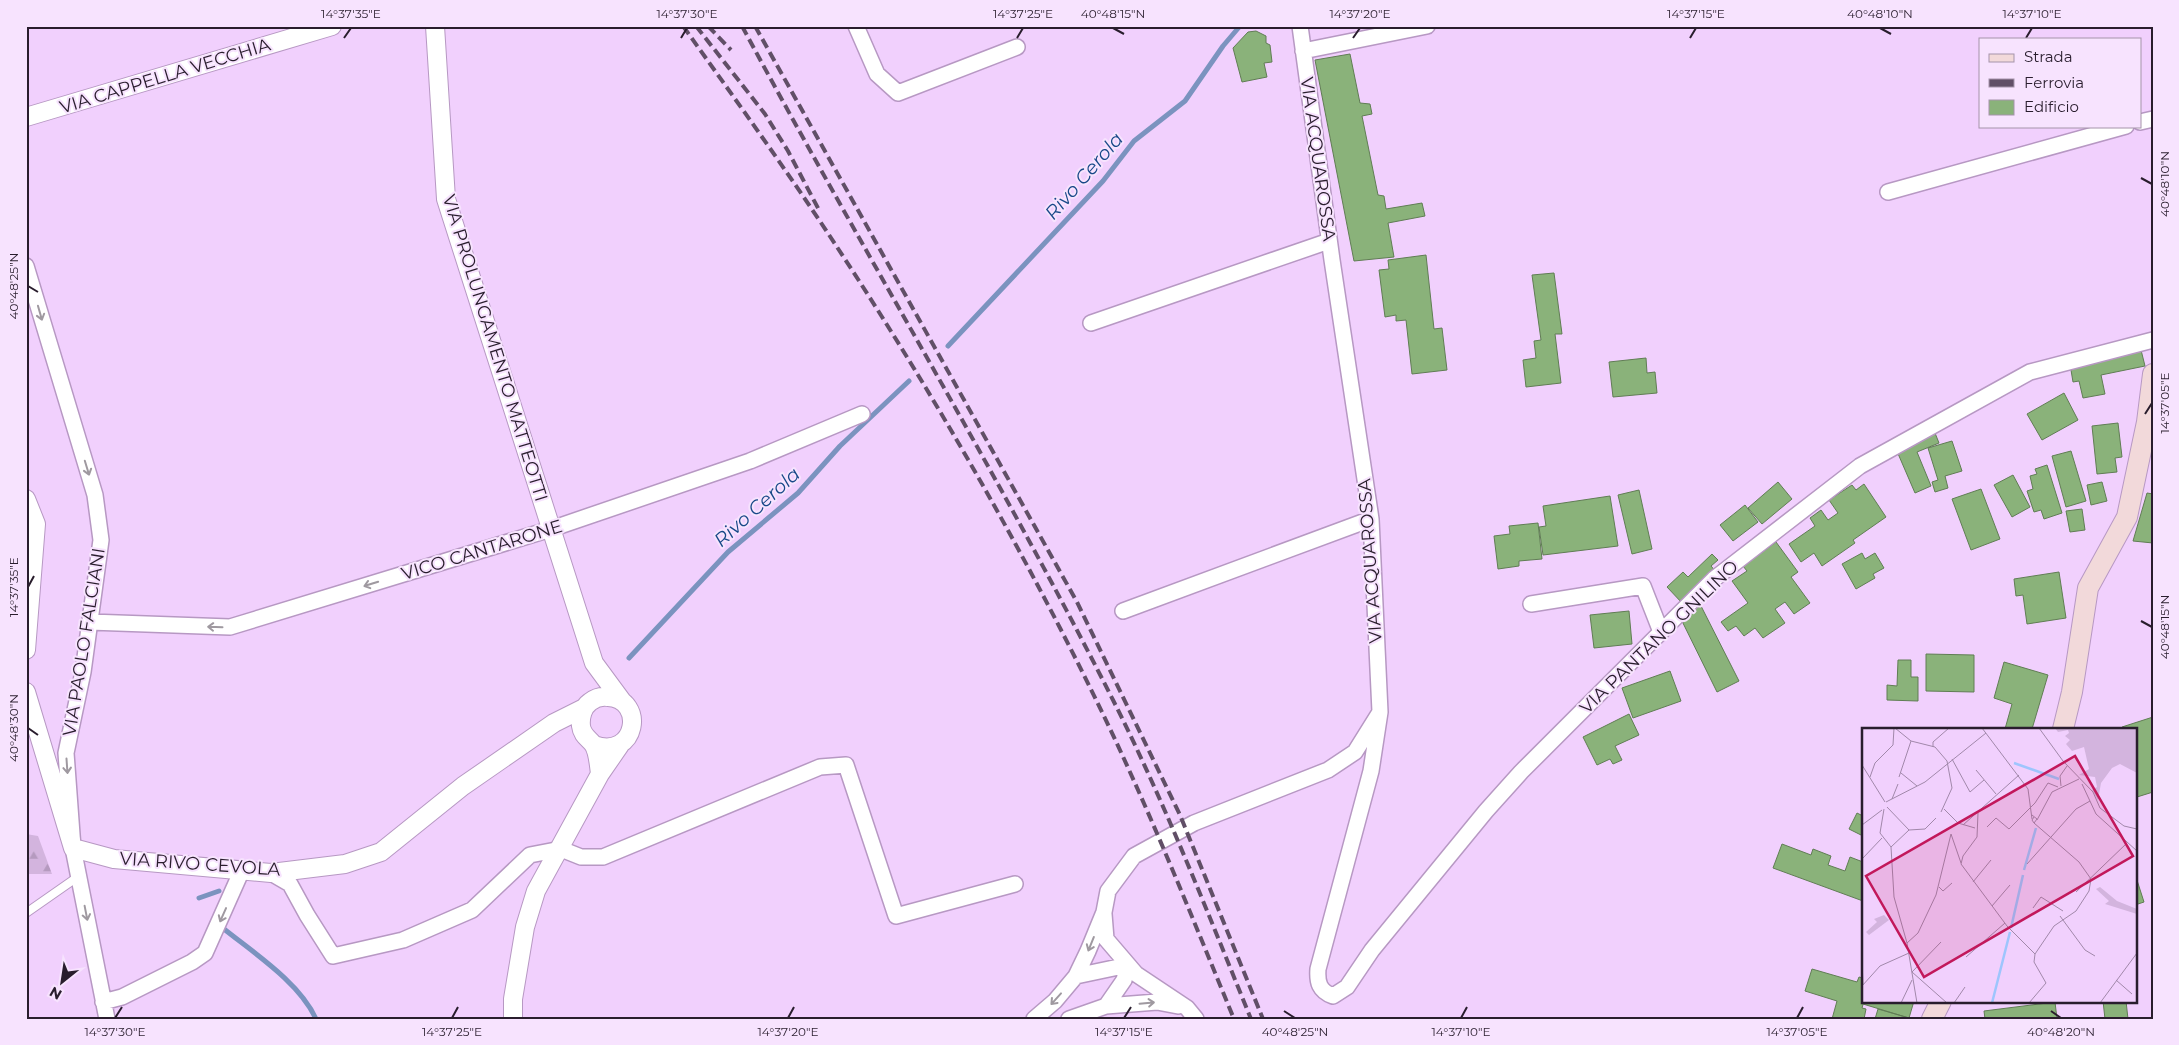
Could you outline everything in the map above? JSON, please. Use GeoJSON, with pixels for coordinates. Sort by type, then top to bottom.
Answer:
{"type":"FeatureCollection","features":[{"type":"Feature","properties":{"kind":"main road"},"geometry":{"type":"LineString","coordinates":[[2063,728],[2072,692],[2088,588],[2127,517],[2147,422],[2153,374]]}},
{"type":"Feature","properties":{"kind":"main road"},"geometry":{"type":"LineString","coordinates":[[1932,1019],[1940,1002]]}},
{"type":"Feature","properties":{"kind":"street","name":"VIA CAPPELLA VECCHIA"},"geometry":{"type":"LineString","coordinates":[[26,117],[332,26]]}},
{"type":"Feature","properties":{"kind":"street","name":"VIA PROLUNGAMENTO MATTEOTTI"},"geometry":{"type":"LineString","coordinates":[[435,26],[446,199],[594,663],[628,707],[633,724],[626,740],[620,745],[600,774],[561,849],[536,891],[525,927],[513,999],[513,1019]]}},
{"type":"Feature","properties":{"kind":"street"},"geometry":{"type":"LineString","coordinates":[[856,26],[877,74],[898,93],[1017,47]]}},
{"type":"Feature","properties":{"kind":"street","name":"VIA ACQUAROSSA"},"geometry":{"type":"LineString","coordinates":[[1300,26],[1329,241],[1371,519],[1380,712],[1371,772],[1318,969],[1317,980],[1325,993]]}},
{"type":"Feature","properties":{"kind":"street"},"geometry":{"type":"LineString","coordinates":[[1304,51],[1427,26]]}},
{"type":"Feature","properties":{"kind":"street"},"geometry":{"type":"LineString","coordinates":[[1888,192],[2119,128]]}},
{"type":"Feature","properties":{"kind":"street"},"geometry":{"type":"LineString","coordinates":[[1090,323],[1329,241]]}},
{"type":"Feature","properties":{"kind":"street","name":"VIA PAOLO FALCIANI"},"geometry":{"type":"LineString","coordinates":[[26,266],[95,495],[101,540],[83,672],[66,753],[73,848],[107,1019]]}},
{"type":"Feature","properties":{"kind":"street","name":"VIA PANTANO GNILINO"},"geometry":{"type":"LineString","coordinates":[[1325,993],[1332,996],[1346,987],[1372,950],[1486,811],[1521,772],[1714,579],[1860,466],[2030,372],[2153,340]]}},
{"type":"Feature","properties":{"kind":"street","name":"VICO CANTARONE"},"geometry":{"type":"LineString","coordinates":[[90,622],[230,627],[551,528],[750,460],[862,414]]}},
{"type":"Feature","properties":{"kind":"street"},"geometry":{"type":"LineString","coordinates":[[26,498],[36,524],[26,650]]}},
{"type":"Feature","properties":{"kind":"street"},"geometry":{"type":"LineString","coordinates":[[1123,611],[1371,519]]}},
{"type":"Feature","properties":{"kind":"street"},"geometry":{"type":"LineString","coordinates":[[1531,604],[1643,586],[1661,632]]}},
{"type":"Feature","properties":{"kind":"street","name":"VIA PROLUNGAMENTO MATTEOTTI"},"geometry":{"type":"LineString","coordinates":[[594,663],[587,705],[581,725],[591,743],[600,774]]}},
{"type":"Feature","properties":{"kind":"street"},"geometry":{"type":"LineString","coordinates":[[26,692],[73,848]]}},
{"type":"Feature","properties":{"kind":"street"},"geometry":{"type":"LineString","coordinates":[[587,705],[606,696],[622,701]]}},
{"type":"Feature","properties":{"kind":"street","name":"VIA RIVO CEVOLA"},"geometry":{"type":"LineString","coordinates":[[73,848],[114,859],[271,873],[345,864],[381,852],[463,786],[554,723],[587,705]]}},
{"type":"Feature","properties":{"kind":"street"},"geometry":{"type":"LineString","coordinates":[[1034,1019],[1055,1001],[1076,976],[1104,912],[1108,891],[1134,856],[1194,824],[1328,770],[1356,752],[1380,712]]}},
{"type":"Feature","properties":{"kind":"street"},"geometry":{"type":"LineString","coordinates":[[554,723],[603,748],[620,745]]}},
{"type":"Feature","properties":{"kind":"street"},"geometry":{"type":"LineString","coordinates":[[271,873],[290,884],[333,956],[403,940],[472,910],[530,855],[561,849],[581,857],[603,857],[820,766],[846,765],[896,916],[1015,884]]}},
{"type":"Feature","properties":{"kind":"street"},"geometry":{"type":"LineString","coordinates":[[104,1002],[122,997],[205,954],[242,870]]}},
{"type":"Feature","properties":{"kind":"street"},"geometry":{"type":"LineString","coordinates":[[1104,912],[1106,939],[1136,974],[1191,1013]]}},
{"type":"Feature","properties":{"kind":"street"},"geometry":{"type":"LineString","coordinates":[[1076,976],[1128,964]]}},
{"type":"Feature","properties":{"kind":"street"},"geometry":{"type":"LineString","coordinates":[[1106,1006],[1124,980],[1128,964]]}},
{"type":"Feature","properties":{"kind":"street"},"geometry":{"type":"LineString","coordinates":[[1069,1019],[1106,1006],[1157,1002],[1191,1013]]}},
{"type":"Feature","properties":{"kind":"lane"},"geometry":{"type":"LineString","coordinates":[[26,913],[79,876]]}},
{"type":"Feature","properties":{"kind":"green space"},"geometry":{"type":"Polygon","coordinates":[[[26,834],[38,836],[52,874],[26,874],[26,834]]]}},
{"type":"Feature","properties":{"kind":"building"},"geometry":{"type":"Polygon","coordinates":[[[1256,31],[1266,36],[1266,43],[1270,45],[1272,62],[1264,63],[1267,77],[1242,82],[1233,48],[1248,32],[1256,31]]]}},
{"type":"Feature","properties":{"kind":"building"},"geometry":{"type":"Polygon","coordinates":[[[1350,54],[1360,103],[1370,104],[1372,114],[1362,116],[1378,195],[1384,196],[1386,209],[1422,203],[1425,216],[1388,223],[1394,257],[1354,261],[1315,60],[1350,54]]]}},
{"type":"Feature","properties":{"kind":"building"},"geometry":{"type":"Polygon","coordinates":[[[1426,255],[1434,329],[1442,328],[1447,370],[1412,374],[1406,320],[1396,321],[1396,315],[1385,317],[1379,270],[1389,269],[1388,260],[1426,255]]]}},
{"type":"Feature","properties":{"kind":"building"},"geometry":{"type":"Polygon","coordinates":[[[1554,273],[1562,334],[1555,334],[1561,383],[1526,387],[1523,360],[1536,358],[1534,341],[1541,340],[1532,275],[1554,273]]]}},
{"type":"Feature","properties":{"kind":"building"},"geometry":{"type":"Polygon","coordinates":[[[2141,350],[2145,366],[2101,375],[2105,394],[2083,398],[2079,381],[2073,382],[2070,364],[2141,350]]]}},
{"type":"Feature","properties":{"kind":"building"},"geometry":{"type":"Polygon","coordinates":[[[1646,358],[1647,373],[1655,372],[1657,393],[1613,397],[1609,362],[1646,358]]]}},
{"type":"Feature","properties":{"kind":"building"},"geometry":{"type":"Polygon","coordinates":[[[2064,393],[2078,420],[2042,440],[2027,414],[2064,393]]]}},
{"type":"Feature","properties":{"kind":"building"},"geometry":{"type":"Polygon","coordinates":[[[2118,423],[2122,457],[2115,458],[2117,472],[2097,474],[2092,426],[2118,423]]]}},
{"type":"Feature","properties":{"kind":"building"},"geometry":{"type":"Polygon","coordinates":[[[1935,433],[1939,443],[1917,452],[1931,486],[1915,493],[1896,449],[1935,433]]]}},
{"type":"Feature","properties":{"kind":"building"},"geometry":{"type":"Polygon","coordinates":[[[1952,441],[1962,471],[1945,476],[1948,488],[1935,492],[1932,482],[1938,480],[1928,448],[1952,441]]]}},
{"type":"Feature","properties":{"kind":"building"},"geometry":{"type":"Polygon","coordinates":[[[2071,451],[2086,501],[2066,507],[2052,456],[2071,451]]]}},
{"type":"Feature","properties":{"kind":"building"},"geometry":{"type":"Polygon","coordinates":[[[2047,465],[2062,513],[2044,519],[2041,510],[2034,512],[2027,491],[2033,489],[2030,476],[2037,474],[2035,469],[2047,465]]]}},
{"type":"Feature","properties":{"kind":"building"},"geometry":{"type":"Polygon","coordinates":[[[2013,475],[2030,507],[2012,517],[1994,485],[2013,475]]]}},
{"type":"Feature","properties":{"kind":"building"},"geometry":{"type":"Polygon","coordinates":[[[1778,482],[1792,499],[1762,524],[1748,508],[1778,482]]]}},
{"type":"Feature","properties":{"kind":"building"},"geometry":{"type":"Polygon","coordinates":[[[2102,482],[2107,501],[2091,505],[2087,485],[2102,482]]]}},
{"type":"Feature","properties":{"kind":"building"},"geometry":{"type":"Polygon","coordinates":[[[1864,484],[1886,517],[1853,540],[1855,543],[1822,566],[1814,553],[1801,562],[1789,544],[1815,526],[1810,518],[1821,510],[1828,520],[1838,513],[1829,500],[1852,485],[1856,490],[1864,484]]]}},
{"type":"Feature","properties":{"kind":"building"},"geometry":{"type":"Polygon","coordinates":[[[1981,489],[2000,539],[1971,550],[1952,499],[1981,489]]]}},
{"type":"Feature","properties":{"kind":"building"},"geometry":{"type":"Polygon","coordinates":[[[1639,490],[1652,549],[1632,554],[1618,495],[1639,490]]]}},
{"type":"Feature","properties":{"kind":"building"},"geometry":{"type":"Polygon","coordinates":[[[2147,493],[2153,494],[2153,543],[2133,541],[2147,493]]]}},
{"type":"Feature","properties":{"kind":"building"},"geometry":{"type":"Polygon","coordinates":[[[1610,496],[1618,546],[1543,555],[1539,527],[1546,526],[1543,506],[1610,496]]]}},
{"type":"Feature","properties":{"kind":"building"},"geometry":{"type":"Polygon","coordinates":[[[1745,505],[1758,522],[1733,541],[1720,525],[1745,505]]]}},
{"type":"Feature","properties":{"kind":"building"},"geometry":{"type":"Polygon","coordinates":[[[2082,509],[2085,530],[2070,532],[2066,511],[2082,509]]]}},
{"type":"Feature","properties":{"kind":"building"},"geometry":{"type":"Polygon","coordinates":[[[1538,523],[1542,559],[1519,561],[1519,566],[1498,569],[1494,536],[1510,534],[1509,526],[1538,523]]]}},
{"type":"Feature","properties":{"kind":"building"},"geometry":{"type":"Polygon","coordinates":[[[1776,542],[1798,572],[1791,577],[1810,603],[1794,614],[1785,602],[1775,609],[1785,623],[1763,638],[1755,628],[1744,636],[1736,626],[1728,631],[1721,622],[1748,603],[1732,581],[1747,571],[1743,566],[1776,542]]]}},
{"type":"Feature","properties":{"kind":"building"},"geometry":{"type":"Polygon","coordinates":[[[1862,553],[1865,559],[1875,553],[1884,568],[1873,574],[1875,578],[1856,589],[1842,564],[1862,553]]]}},
{"type":"Feature","properties":{"kind":"building"},"geometry":{"type":"Polygon","coordinates":[[[1712,554],[1718,560],[1711,566],[1717,573],[1683,604],[1667,587],[1683,572],[1688,577],[1712,554]]]}},
{"type":"Feature","properties":{"kind":"building"},"geometry":{"type":"Polygon","coordinates":[[[2059,572],[2066,618],[2027,624],[2023,595],[2016,596],[2014,579],[2059,572]]]}},
{"type":"Feature","properties":{"kind":"building"},"geometry":{"type":"Polygon","coordinates":[[[1700,604],[1739,681],[1717,692],[1679,615],[1700,604]]]}},
{"type":"Feature","properties":{"kind":"building"},"geometry":{"type":"Polygon","coordinates":[[[1629,611],[1632,644],[1594,648],[1590,615],[1629,611]]]}},
{"type":"Feature","properties":{"kind":"building"},"geometry":{"type":"Polygon","coordinates":[[[1926,654],[1974,655],[1974,692],[1926,691],[1926,654]]]}},
{"type":"Feature","properties":{"kind":"building"},"geometry":{"type":"Polygon","coordinates":[[[1898,660],[1911,660],[1911,677],[1918,677],[1918,701],[1887,700],[1887,685],[1897,686],[1898,660]]]}},
{"type":"Feature","properties":{"kind":"building"},"geometry":{"type":"Polygon","coordinates":[[[2004,662],[2048,675],[2032,728],[2005,728],[2012,704],[1994,698],[2004,662]]]}},
{"type":"Feature","properties":{"kind":"building"},"geometry":{"type":"Polygon","coordinates":[[[1670,671],[1681,701],[1633,718],[1622,688],[1670,671]]]}},
{"type":"Feature","properties":{"kind":"building"},"geometry":{"type":"Polygon","coordinates":[[[1629,714],[1639,735],[1615,746],[1622,760],[1613,764],[1610,759],[1597,765],[1583,737],[1629,714]]]}},
{"type":"Feature","properties":{"kind":"building"},"geometry":{"type":"Polygon","coordinates":[[[2153,717],[2153,792],[2137,797],[2136,728],[2122,727],[2153,717]]]}},
{"type":"Feature","properties":{"kind":"building"},"geometry":{"type":"Polygon","coordinates":[[[1857,813],[1862,816],[1862,836],[1849,829],[1857,813]]]}},
{"type":"Feature","properties":{"kind":"building"},"geometry":{"type":"Polygon","coordinates":[[[1782,844],[1811,855],[1813,849],[1831,856],[1828,865],[1845,871],[1850,857],[1862,862],[1862,901],[1773,868],[1782,844]]]}},
{"type":"Feature","properties":{"kind":"building"},"geometry":{"type":"Polygon","coordinates":[[[2136,877],[2144,902],[2136,905],[2136,877]]]}},
{"type":"Feature","properties":{"kind":"building"},"geometry":{"type":"Polygon","coordinates":[[[1812,969],[1857,982],[1859,977],[1862,978],[1862,1002],[1864,1002],[1862,1008],[1866,1009],[1864,1019],[1832,1019],[1837,1001],[1805,991],[1812,969]]]}},
{"type":"Feature","properties":{"kind":"building"},"geometry":{"type":"Polygon","coordinates":[[[1864,1002],[1914,1002],[1909,1018],[1863,1004],[1864,1002]]]}},
{"type":"Feature","properties":{"kind":"building"},"geometry":{"type":"Polygon","coordinates":[[[2055,1002],[2057,1019],[1985,1019],[1984,1011],[2055,1002]]]}},
{"type":"Feature","properties":{"kind":"building"},"geometry":{"type":"Polygon","coordinates":[[[2103,1002],[2126,1002],[2128,1019],[2105,1019],[2103,1002]]]}},
{"type":"Feature","properties":{"kind":"building"},"geometry":{"type":"Polygon","coordinates":[[[1878,1009],[1909,1018],[1909,1019],[1875,1019],[1878,1009]]]}},
{"type":"Feature","properties":{"kind":"waterway","name":"Rivo Cerola"},"geometry":{"type":"LineString","coordinates":[[948,346],[1103,181],[1134,141],[1185,101],[1223,46],[1240,26]]}},
{"type":"Feature","properties":{"kind":"waterway","name":"Rivo Cerola"},"geometry":{"type":"LineString","coordinates":[[629,658],[728,552],[798,493],[840,446],[909,381]]}},
{"type":"Feature","properties":{"kind":"waterway","name":"Rivo Cerola"},"geometry":{"type":"LineString","coordinates":[[199,898],[219,891]]}},
{"type":"Feature","properties":{"kind":"waterway"},"geometry":{"type":"LineString","coordinates":[[224,929],[288,981],[309,1006],[316,1019]]}},
{"type":"Feature","properties":{"kind":"railway"},"geometry":{"type":"LineString","coordinates":[[683,26],[800,191],[837,247],[909,360],[978,476],[1042,594],[1121,752],[1171,866],[1234,1019]]}},
{"type":"Feature","properties":{"kind":"railway"},"geometry":{"type":"LineString","coordinates":[[696,26],[765,114],[788,151],[819,210]]}},
{"type":"Feature","properties":{"kind":"railway"},"geometry":{"type":"LineString","coordinates":[[708,26],[731,50]]}},
{"type":"Feature","properties":{"kind":"railway"},"geometry":{"type":"LineString","coordinates":[[742,26],[977,446],[1113,700],[1168,818],[1251,1019]]}},
{"type":"Feature","properties":{"kind":"railway"},"geometry":{"type":"LineString","coordinates":[[755,26],[1077,602],[1180,815],[1263,1019]]}}]}
